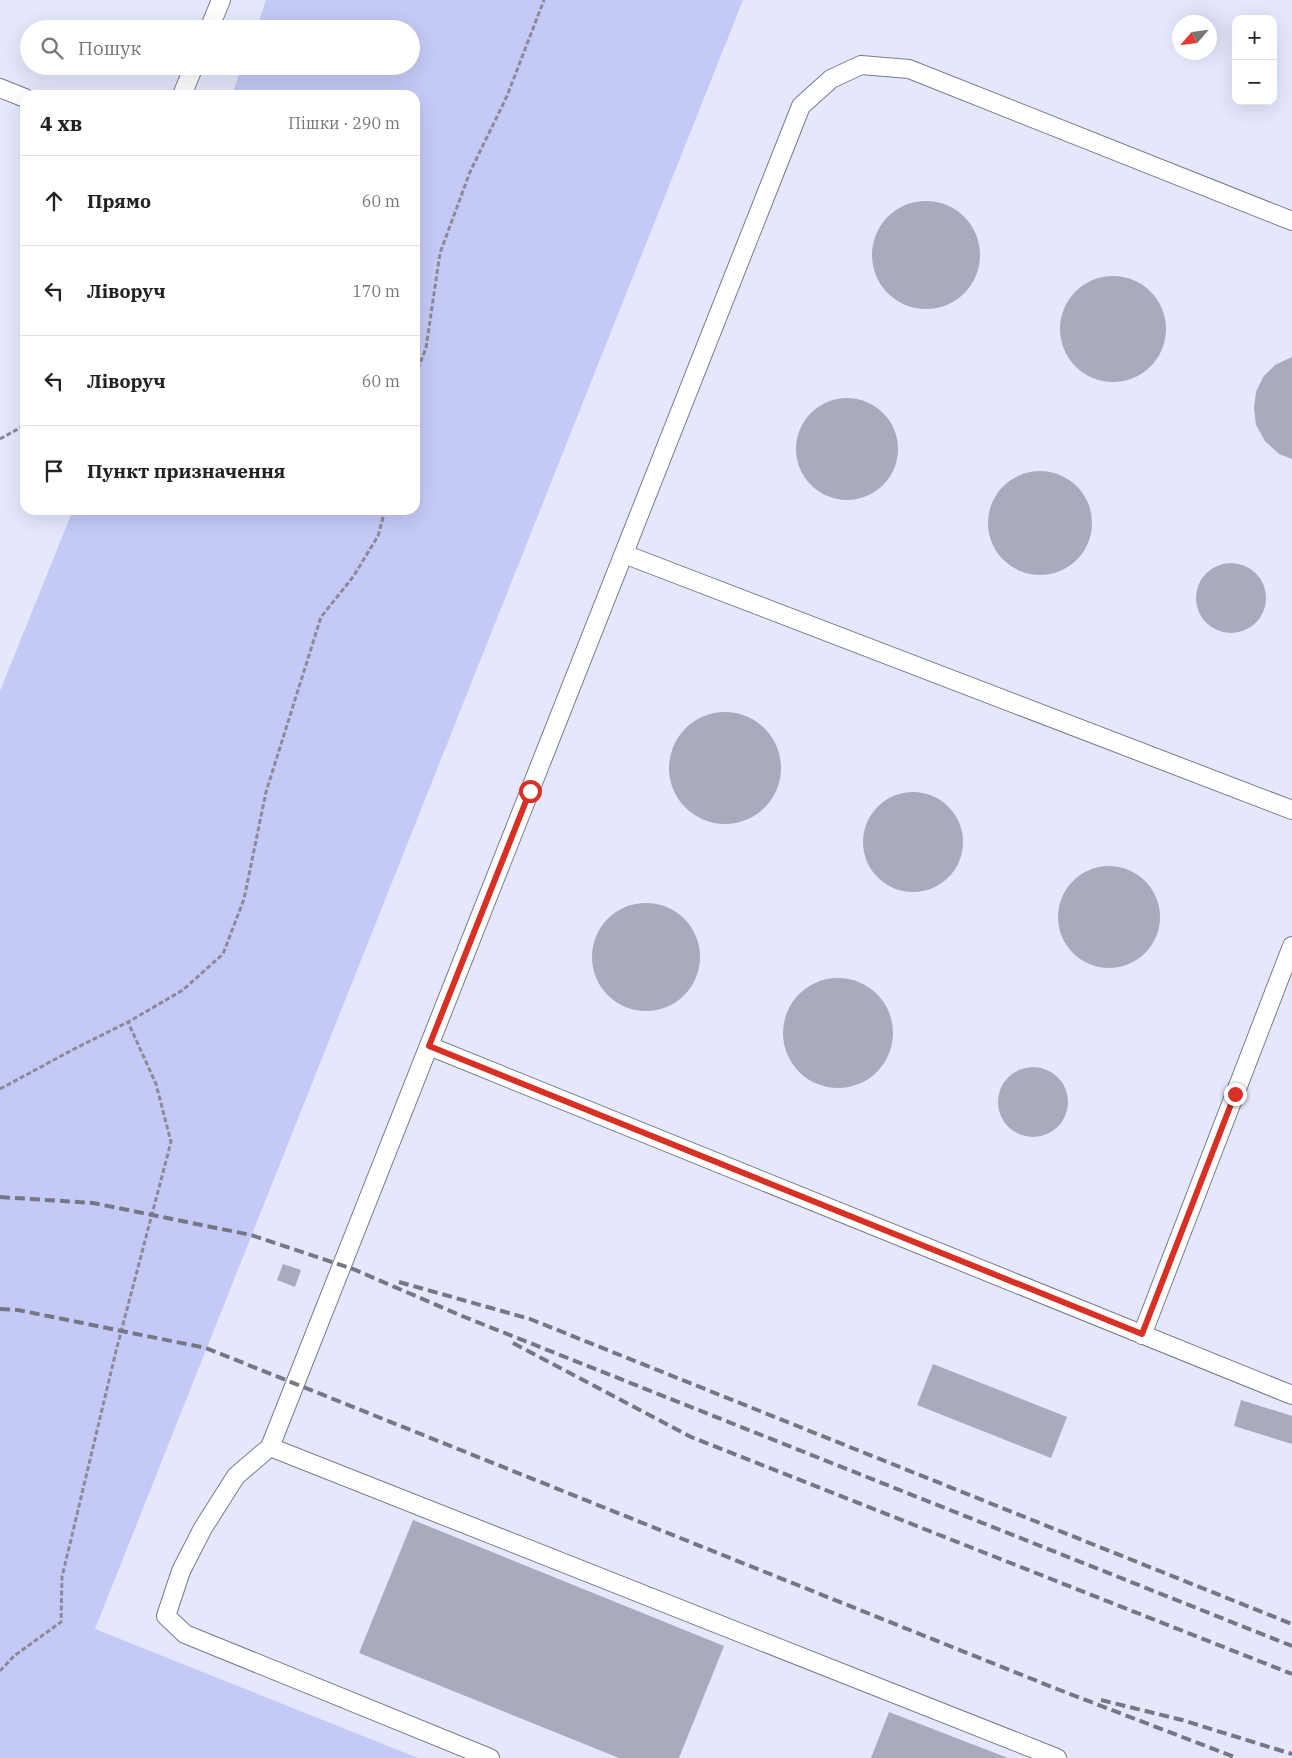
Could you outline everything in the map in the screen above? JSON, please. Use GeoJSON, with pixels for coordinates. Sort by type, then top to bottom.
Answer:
{"type":"FeatureCollection","features":[{"type":"Feature","properties":{"kind":"lane"},"geometry":{"type":"LineString","coordinates":[[213,20],[221,0]]}},
{"type":"Feature","properties":{"kind":"lane"},"geometry":{"type":"LineString","coordinates":[[490,1758],[185,1634],[166,1616],[181,1571],[203,1528],[236,1476],[270,1447],[801,106],[831,79],[861,65],[909,69],[1292,221]]}},
{"type":"Feature","properties":{"kind":"lane"},"geometry":{"type":"LineString","coordinates":[[184,90],[190,75]]}},
{"type":"Feature","properties":{"kind":"lane"},"geometry":{"type":"LineString","coordinates":[[0,88],[20,96]]}},
{"type":"Feature","properties":{"kind":"lane"},"geometry":{"type":"LineString","coordinates":[[624,554],[1292,810]]}},
{"type":"Feature","properties":{"kind":"lane"},"geometry":{"type":"LineString","coordinates":[[1142,1334],[1292,946]]}},
{"type":"Feature","properties":{"kind":"lane"},"geometry":{"type":"LineString","coordinates":[[429,1046],[1292,1395]]}},
{"type":"Feature","properties":{"kind":"lane"},"geometry":{"type":"LineString","coordinates":[[270,1447],[1057,1758]]}},
{"type":"Feature","properties":{"kind":"path"},"geometry":{"type":"LineString","coordinates":[[420,363],[426,348],[440,253],[470,172],[507,96],[544,0]]}},
{"type":"Feature","properties":{"kind":"path"},"geometry":{"type":"LineString","coordinates":[[0,439],[20,429]]}},
{"type":"Feature","properties":{"kind":"path"},"geometry":{"type":"LineString","coordinates":[[0,1089],[74,1048],[128,1022],[183,990],[223,954],[244,900],[266,792],[320,617],[352,577],[378,536],[384,515]]}},
{"type":"Feature","properties":{"kind":"path"},"geometry":{"type":"LineString","coordinates":[[0,1671],[14,1656],[61,1622],[62,1577],[116,1351],[171,1142],[156,1084],[128,1022]]}},
{"type":"Feature","properties":{"kind":"shaded area"},"geometry":{"type":"Polygon","coordinates":[[[266,0],[743,0],[95,1629],[418,1758],[0,1758],[0,691],[71,515],[420,515],[420,90],[234,90],[239,75],[420,75],[420,20],[259,20],[266,0]]]}},
{"type":"Feature","properties":{"kind":"building"},"geometry":{"type":"Polygon","coordinates":[[[926,201],[947,205],[964,217],[976,234],[980,255],[976,276],[964,293],[947,305],[926,309],[905,305],[888,293],[876,276],[872,255],[876,234],[888,217],[905,205],[926,201]]]}},
{"type":"Feature","properties":{"kind":"building"},"geometry":{"type":"Polygon","coordinates":[[[1113,276],[1133,280],[1151,291],[1162,309],[1166,329],[1162,349],[1151,367],[1133,378],[1113,382],[1093,378],[1075,367],[1064,349],[1060,329],[1064,309],[1075,291],[1093,280],[1113,276]]]}},
{"type":"Feature","properties":{"kind":"building"},"geometry":{"type":"Polygon","coordinates":[[[1292,357],[1292,459],[1279,454],[1265,441],[1256,425],[1254,408],[1256,392],[1263,377],[1275,365],[1292,357]]]}},
{"type":"Feature","properties":{"kind":"building"},"geometry":{"type":"Polygon","coordinates":[[[847,398],[867,402],[883,413],[894,429],[898,449],[894,469],[883,485],[867,496],[847,500],[827,496],[811,485],[800,469],[796,449],[800,429],[811,413],[827,402],[847,398]]]}},
{"type":"Feature","properties":{"kind":"building"},"geometry":{"type":"Polygon","coordinates":[[[1040,471],[1060,475],[1077,486],[1088,503],[1092,523],[1088,543],[1077,560],[1060,571],[1040,575],[1020,571],[1003,560],[992,543],[988,523],[992,503],[1003,486],[1020,475],[1040,471]]]}},
{"type":"Feature","properties":{"kind":"building"},"geometry":{"type":"Polygon","coordinates":[[[1231,563],[1244,566],[1256,573],[1263,585],[1266,598],[1263,611],[1256,623],[1244,630],[1231,633],[1218,630],[1206,623],[1199,611],[1196,598],[1199,585],[1206,573],[1218,566],[1231,563]]]}},
{"type":"Feature","properties":{"kind":"building"},"geometry":{"type":"Polygon","coordinates":[[[725,712],[736,713],[746,717],[764,729],[776,747],[780,757],[780,779],[776,789],[764,807],[746,819],[736,823],[725,824],[714,823],[704,819],[686,807],[674,789],[670,779],[669,768],[670,757],[674,747],[686,729],[704,717],[714,713],[725,712]]]}},
{"type":"Feature","properties":{"kind":"building"},"geometry":{"type":"Polygon","coordinates":[[[913,792],[932,795],[949,806],[960,823],[963,842],[960,861],[949,878],[932,889],[913,892],[894,889],[877,878],[866,861],[863,842],[866,823],[877,806],[894,795],[913,792]]]}},
{"type":"Feature","properties":{"kind":"building"},"geometry":{"type":"Polygon","coordinates":[[[1109,866],[1128,870],[1145,881],[1156,898],[1160,917],[1156,936],[1145,953],[1128,964],[1109,968],[1090,964],[1073,953],[1062,936],[1058,917],[1062,898],[1073,881],[1090,870],[1109,866]]]}},
{"type":"Feature","properties":{"kind":"building"},"geometry":{"type":"Polygon","coordinates":[[[646,903],[667,907],[684,919],[696,936],[700,957],[696,978],[684,995],[667,1007],[646,1011],[625,1007],[608,995],[596,978],[592,957],[596,936],[608,919],[625,907],[646,903]]]}},
{"type":"Feature","properties":{"kind":"building"},"geometry":{"type":"Polygon","coordinates":[[[838,978],[859,982],[877,994],[889,1012],[893,1033],[889,1054],[877,1072],[859,1084],[838,1088],[817,1084],[799,1072],[787,1054],[783,1033],[787,1012],[799,994],[817,982],[838,978]]]}},
{"type":"Feature","properties":{"kind":"building"},"geometry":{"type":"Polygon","coordinates":[[[1033,1067],[1052,1073],[1062,1083],[1068,1102],[1062,1121],[1052,1131],[1033,1137],[1014,1131],[1004,1121],[998,1102],[1004,1083],[1014,1073],[1033,1067]]]}},
{"type":"Feature","properties":{"kind":"building"},"geometry":{"type":"Polygon","coordinates":[[[283,1264],[301,1270],[295,1287],[277,1280],[283,1264]]]}},
{"type":"Feature","properties":{"kind":"building"},"geometry":{"type":"Polygon","coordinates":[[[933,1364],[1067,1417],[1051,1458],[917,1405],[933,1364]]]}},
{"type":"Feature","properties":{"kind":"building"},"geometry":{"type":"Polygon","coordinates":[[[1241,1400],[1292,1416],[1292,1444],[1234,1426],[1241,1400]]]}},
{"type":"Feature","properties":{"kind":"building"},"geometry":{"type":"Polygon","coordinates":[[[413,1520],[724,1646],[679,1758],[619,1758],[359,1653],[413,1520]]]}},
{"type":"Feature","properties":{"kind":"building"},"geometry":{"type":"Polygon","coordinates":[[[889,1712],[1008,1758],[871,1758],[889,1712]]]}},
{"type":"Feature","properties":{"kind":"railway"},"geometry":{"type":"LineString","coordinates":[[0,1197],[93,1203],[251,1235],[353,1269],[462,1316],[1292,1646]]}},
{"type":"Feature","properties":{"kind":"railway"},"geometry":{"type":"LineString","coordinates":[[399,1282],[530,1319],[1292,1624]]}},
{"type":"Feature","properties":{"kind":"railway"},"geometry":{"type":"LineString","coordinates":[[0,1309],[18,1310],[206,1348],[1057,1689],[1237,1758]]}},
{"type":"Feature","properties":{"kind":"railway"},"geometry":{"type":"LineString","coordinates":[[513,1343],[691,1437],[1292,1674]]}},
{"type":"Feature","properties":{"kind":"railway"},"geometry":{"type":"LineString","coordinates":[[1101,1700],[1182,1720],[1292,1754]]}},
{"type":"Feature","properties":{"kind":"route"},"geometry":{"type":"LineString","coordinates":[[530,791],[429,1046],[1142,1334],[1235,1094]]}}]}
